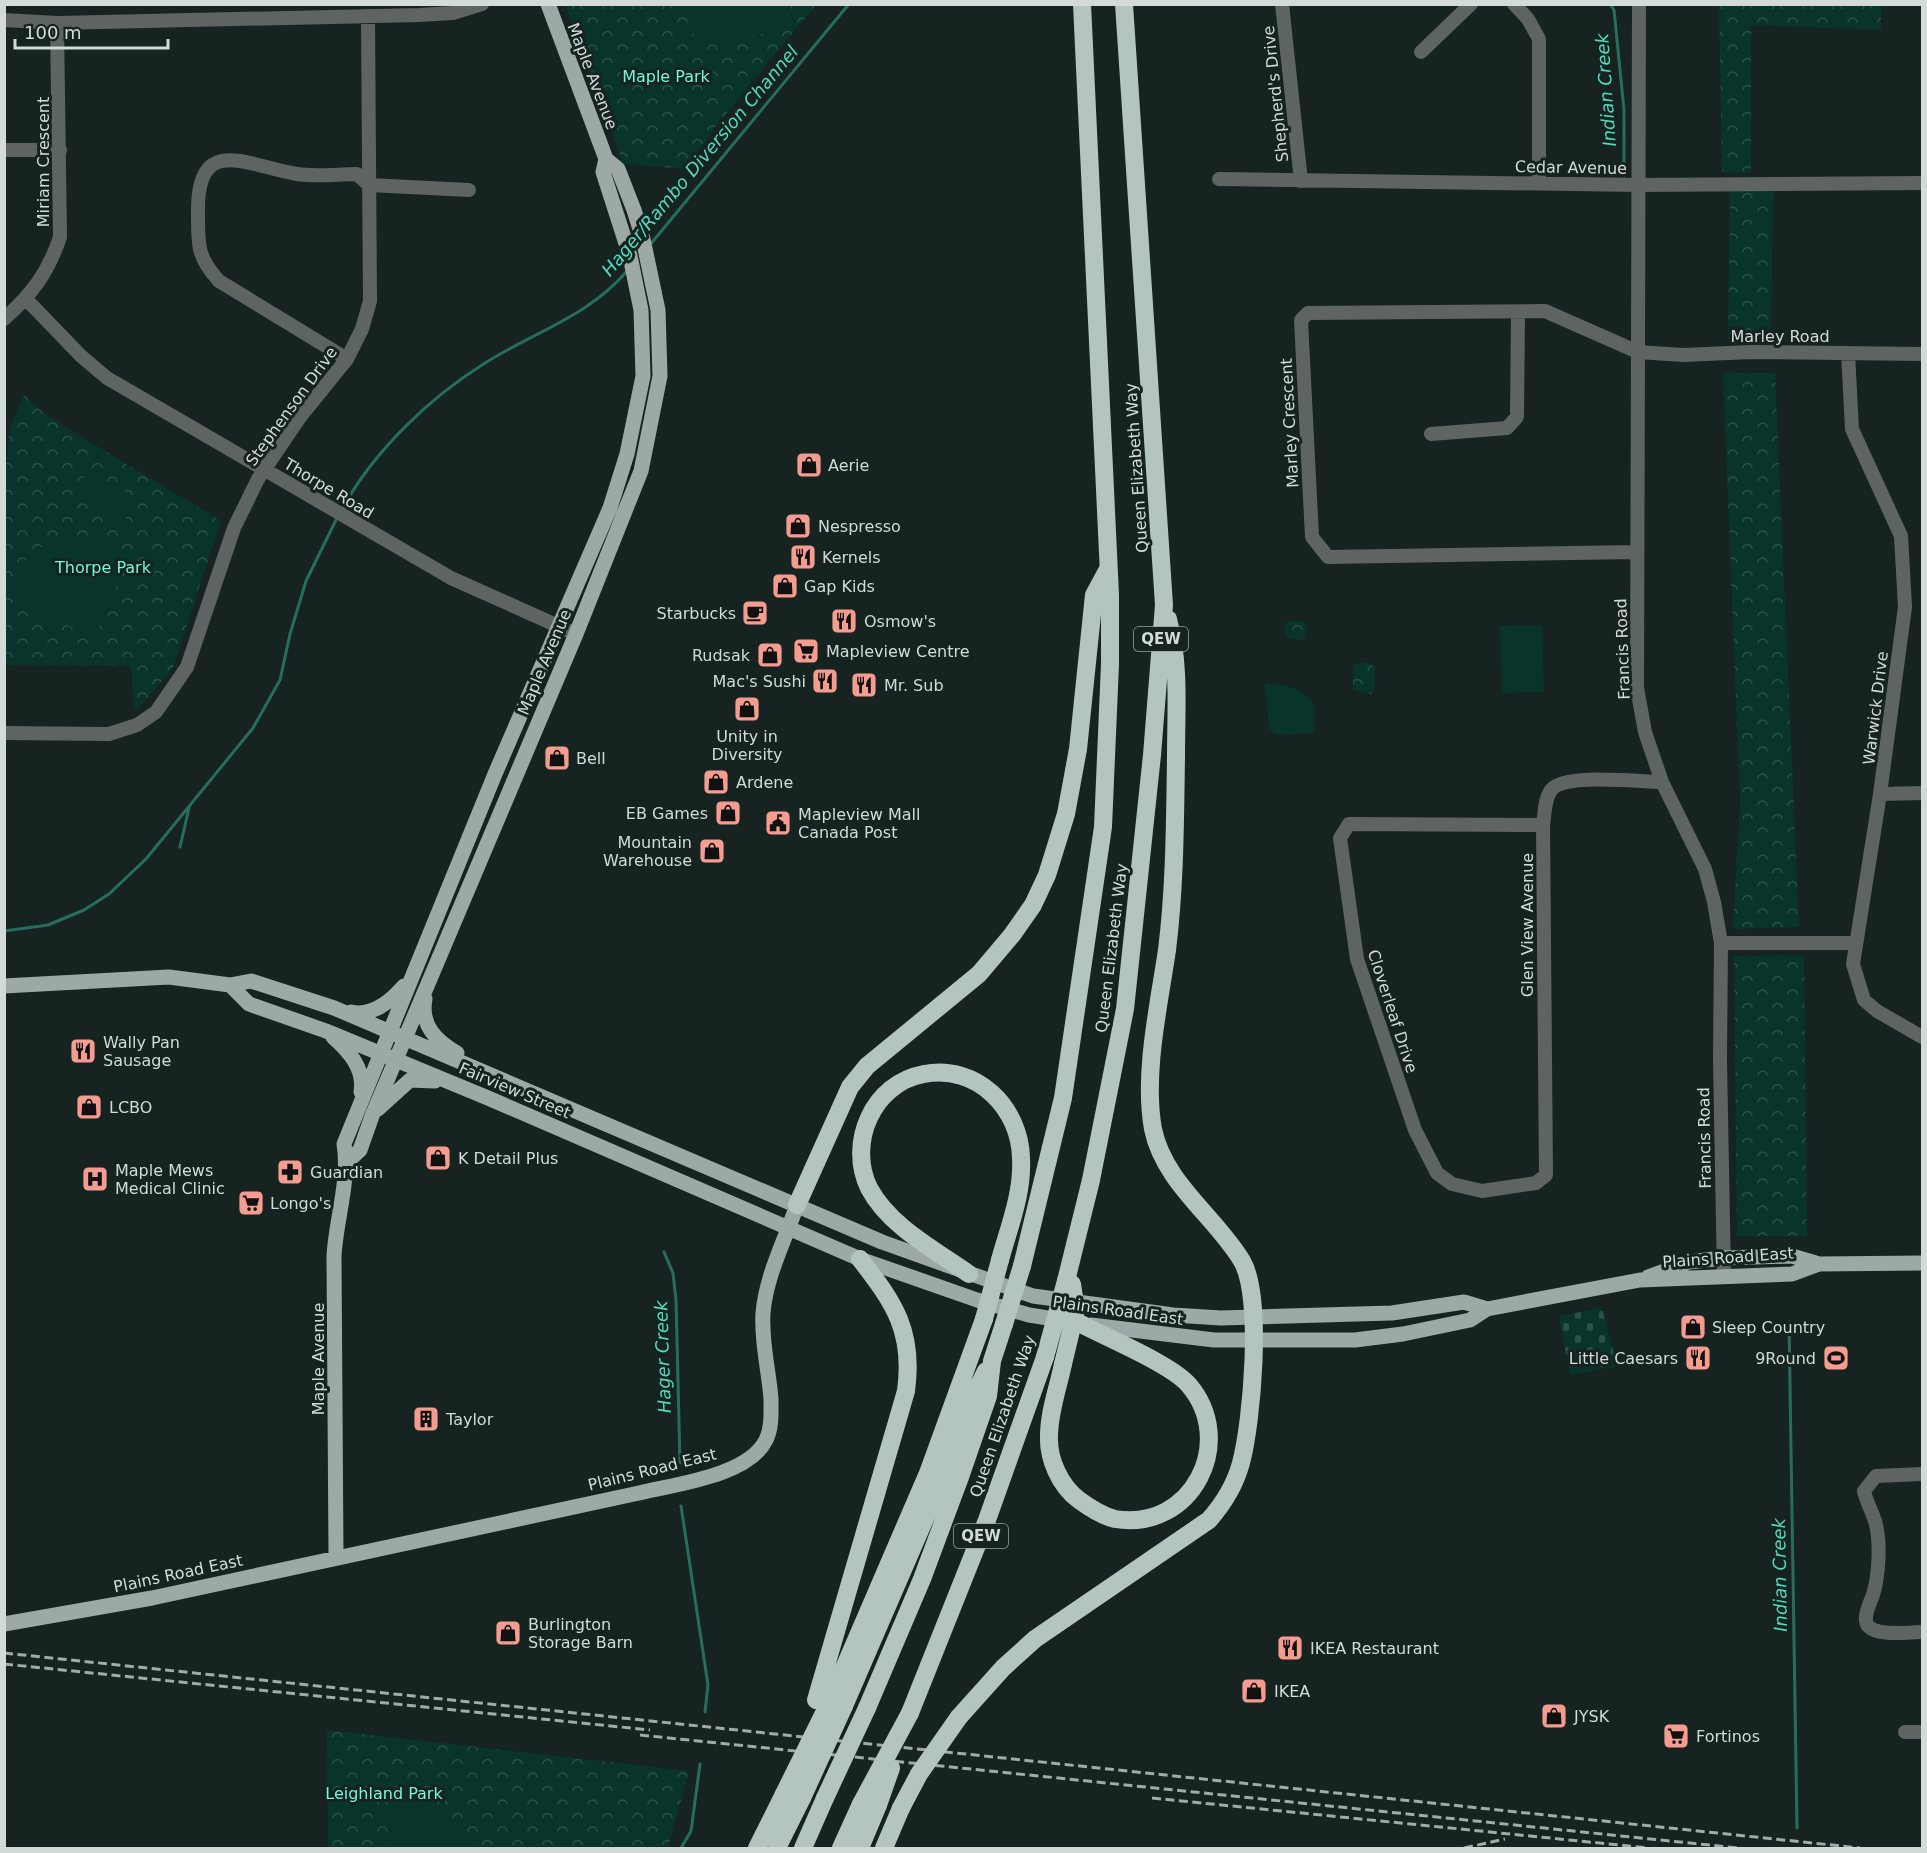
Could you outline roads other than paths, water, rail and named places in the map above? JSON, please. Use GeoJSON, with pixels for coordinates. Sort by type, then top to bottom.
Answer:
{"type":"FeatureCollection","features":[{"type":"Feature","properties":{"kind":"highway","name":"Queen Elizabeth Way"},"geometry":{"type":"LineString","coordinates":[[803,1848],[867,1708],[922,1578],[960,1477],[988,1396],[992,1361],[1022,1266],[1063,1098],[1103,827],[1110,664],[1109,567],[1082,4]]}},
{"type":"Feature","properties":{"kind":"highway","name":"Queen Elizabeth Way"},"geometry":{"type":"LineString","coordinates":[[841,1848],[869,1805],[910,1713],[987,1520],[1045,1356],[1069,1278],[1125,1009],[1150,778],[1164,605],[1124,4]]}},
{"type":"Feature","properties":{"kind":"highway"},"geometry":{"type":"LineString","coordinates":[[797,1205],[850,1087],[867,1066],[979,974],[1012,935],[1047,875],[1066,814],[1078,749],[1094,595],[1109,567]]}},
{"type":"Feature","properties":{"kind":"highway"},"geometry":{"type":"LineString","coordinates":[[884,1848],[919,1774],[959,1717],[996,1676],[1035,1639],[1191,1534],[1220,1508],[1233,1486],[1246,1441],[1255,1318],[1251,1285],[1244,1264],[1226,1237],[1190,1197],[1169,1166],[1154,1130],[1151,1097],[1153,1051],[1169,933],[1175,819],[1175,648],[1164,605]]}},
{"type":"Feature","properties":{"kind":"highway"},"geometry":{"type":"LineString","coordinates":[[830,1703],[928,1473],[984,1319],[1017,1200],[1021,1170],[1019,1138],[1009,1112],[989,1090],[966,1078],[935,1073],[910,1078],[887,1093],[867,1121],[861,1146],[865,1178],[876,1199],[893,1218],[969,1274]]}},
{"type":"Feature","properties":{"kind":"highway"},"geometry":{"type":"LineString","coordinates":[[777,1848],[802,1798],[830,1703],[909,1371],[908,1344],[899,1315],[882,1287],[860,1259]]}},
{"type":"Feature","properties":{"kind":"highway"},"geometry":{"type":"LineString","coordinates":[[1069,1278],[1076,1310],[1049,1437],[1054,1466],[1062,1482],[1074,1497],[1094,1511],[1115,1519],[1158,1514],[1176,1505],[1194,1487],[1207,1459],[1210,1427],[1202,1401],[1186,1382],[1162,1365],[1081,1324]]}},
{"type":"Feature","properties":{"kind":"highway"},"geometry":{"type":"LineString","coordinates":[[757,1848],[943,1476],[974,1395],[992,1361]]}},
{"type":"Feature","properties":{"kind":"highway"},"geometry":{"type":"LineString","coordinates":[[860,1848],[869,1805]]}},
{"type":"Feature","properties":{"kind":"main road","name":"Maple Avenue"},"geometry":{"type":"LineString","coordinates":[[347,1162],[360,1150],[372,1116],[576,634],[641,471],[656,406],[660,376],[658,310],[643,239],[618,169],[606,159],[548,4]]}},
{"type":"Feature","properties":{"kind":"main road","name":"Maple Avenue"},"geometry":{"type":"LineString","coordinates":[[336,1556],[334,1256],[335,1227],[347,1162],[344,1144],[388,1032],[610,508],[627,454],[643,376],[641,310],[630,256],[603,172],[606,159]]}},
{"type":"Feature","properties":{"kind":"main road","name":"Fairview Street"},"geometry":{"type":"LineString","coordinates":[[4,986],[169,977],[230,985],[251,981],[334,1008],[797,1205]]}},
{"type":"Feature","properties":{"kind":"main road"},"geometry":{"type":"LineString","coordinates":[[334,1008],[359,1014],[371,1012],[396,996],[412,977]]}},
{"type":"Feature","properties":{"kind":"main road"},"geometry":{"type":"LineString","coordinates":[[429,983],[423,1010],[427,1026],[434,1036],[443,1045],[514,1086]]}},
{"type":"Feature","properties":{"kind":"main road","name":"Fairview Street"},"geometry":{"type":"LineString","coordinates":[[230,985],[249,1004],[380,1053],[789,1228]]}},
{"type":"Feature","properties":{"kind":"main road"},"geometry":{"type":"LineString","coordinates":[[326,1031],[345,1048],[362,1075],[357,1110]]}},
{"type":"Feature","properties":{"kind":"main road"},"geometry":{"type":"LineString","coordinates":[[372,1116],[392,1095],[416,1078],[468,1090]]}},
{"type":"Feature","properties":{"kind":"main road"},"geometry":{"type":"LineString","coordinates":[[789,1228],[797,1205]]}},
{"type":"Feature","properties":{"kind":"main road","name":"Plains Road East"},"geometry":{"type":"LineString","coordinates":[[797,1205],[882,1242],[969,1274],[1033,1296],[1074,1303],[1173,1315],[1255,1318],[1392,1312],[1464,1302],[1487,1309]]}},
{"type":"Feature","properties":{"kind":"main road","name":"Plains Road East"},"geometry":{"type":"LineString","coordinates":[[4,1624],[152,1598],[336,1556],[707,1477],[740,1465],[753,1456],[767,1438],[771,1418],[763,1328],[764,1305],[772,1272],[789,1228],[860,1259],[977,1300],[1029,1315],[1161,1336],[1214,1340],[1355,1340],[1403,1334],[1470,1320],[1487,1309],[1640,1280],[1792,1274],[1819,1264]]}},
{"type":"Feature","properties":{"kind":"main road","name":"Plains Road East"},"geometry":{"type":"LineString","coordinates":[[1640,1280],[1689,1262],[1722,1258],[1792,1256],[1819,1264],[1923,1263]]}},
{"type":"Feature","properties":{"kind":"street"},"geometry":{"type":"LineString","coordinates":[[4,20],[57,22],[368,16],[453,13],[482,4]]}},
{"type":"Feature","properties":{"kind":"street","name":"Shepherd's Drive"},"geometry":{"type":"LineString","coordinates":[[1282,4],[1301,181]]}},
{"type":"Feature","properties":{"kind":"street"},"geometry":{"type":"LineString","coordinates":[[1421,52],[1471,4]]}},
{"type":"Feature","properties":{"kind":"street"},"geometry":{"type":"LineString","coordinates":[[1514,4],[1528,19],[1539,39],[1539,182]]}},
{"type":"Feature","properties":{"kind":"street","name":"Francis Road"},"geometry":{"type":"LineString","coordinates":[[1639,4],[1637,688],[1645,732],[1662,782],[1705,869],[1714,902],[1721,943],[1722,1258],[1724,1277]]}},
{"type":"Feature","properties":{"kind":"street","name":"Stephenson Drive"},"geometry":{"type":"LineString","coordinates":[[4,733],[109,734],[137,724],[156,712],[187,667],[198,642],[234,528],[265,469],[300,417],[347,359],[362,329],[370,301],[368,16]]}},
{"type":"Feature","properties":{"kind":"street","name":"Miriam Crescent"},"geometry":{"type":"LineString","coordinates":[[4,319],[26,299],[51,264],[60,237],[57,22]]}},
{"type":"Feature","properties":{"kind":"street"},"geometry":{"type":"LineString","coordinates":[[4,150],[60,150]]}},
{"type":"Feature","properties":{"kind":"street"},"geometry":{"type":"LineString","coordinates":[[347,359],[219,281],[210,272],[198,253],[197,188],[203,172],[213,163],[236,160],[300,174],[357,174],[369,185],[469,190]]}},
{"type":"Feature","properties":{"kind":"street","name":"Cedar Avenue"},"geometry":{"type":"LineString","coordinates":[[1219,179],[1639,185],[1923,183]]}},
{"type":"Feature","properties":{"kind":"street","name":"Thorpe Road"},"geometry":{"type":"LineString","coordinates":[[26,299],[81,356],[107,378],[451,578],[559,624],[576,634]]}},
{"type":"Feature","properties":{"kind":"street","name":"Marley Crescent"},"geometry":{"type":"LineString","coordinates":[[1637,552],[1328,557],[1312,537],[1300,320],[1308,313],[1545,311],[1638,352]]}},
{"type":"Feature","properties":{"kind":"street"},"geometry":{"type":"LineString","coordinates":[[1431,434],[1507,428],[1512,424],[1517,417],[1518,313]]}},
{"type":"Feature","properties":{"kind":"street","name":"Marley Road"},"geometry":{"type":"LineString","coordinates":[[1638,352],[1683,355],[1923,354]]}},
{"type":"Feature","properties":{"kind":"street","name":"Warwick Drive"},"geometry":{"type":"LineString","coordinates":[[1848,353],[1852,429],[1901,536],[1905,607],[1880,794],[1855,943],[1854,972],[1864,1000],[1877,1011],[1923,1037]]}},
{"type":"Feature","properties":{"kind":"street","name":"Glen View Avenue"},"geometry":{"type":"LineString","coordinates":[[1546,1175],[1543,825],[1547,799],[1552,789],[1561,783],[1662,782]]}},
{"type":"Feature","properties":{"kind":"street"},"geometry":{"type":"LineString","coordinates":[[1880,794],[1923,793]]}},
{"type":"Feature","properties":{"kind":"street","name":"Cloverleaf Drive"},"geometry":{"type":"LineString","coordinates":[[1543,825],[1349,825],[1340,838],[1357,958],[1415,1130],[1437,1173],[1452,1184],[1482,1191],[1536,1183],[1546,1175]]}},
{"type":"Feature","properties":{"kind":"street"},"geometry":{"type":"LineString","coordinates":[[1721,943],[1855,943]]}},
{"type":"Feature","properties":{"kind":"street"},"geometry":{"type":"LineString","coordinates":[[1923,1474],[1876,1476],[1864,1491],[1876,1524],[1877,1547],[1875,1589],[1865,1617],[1870,1628],[1879,1631],[1923,1632]]}},
{"type":"Feature","properties":{"kind":"street"},"geometry":{"type":"LineString","coordinates":[[1905,1732],[1923,1732]]}},
{"type":"Feature","properties":{"kind":"waterway","name":"Hager/Rambo Diversion Channel"},"geometry":{"type":"LineString","coordinates":[[649,246],[849,4]]}},
{"type":"Feature","properties":{"kind":"waterway","name":"Indian Creek"},"geometry":{"type":"LineString","coordinates":[[1610,4],[1614,10],[1624,110],[1624,176]]}},
{"type":"Feature","properties":{"kind":"waterway","name":"Hager/Rambo Diversion Channel"},"geometry":{"type":"LineString","coordinates":[[342,509],[370,467],[404,427],[444,392],[485,363],[578,312],[612,287],[627,271]]}},
{"type":"Feature","properties":{"kind":"waterway","name":"Hager/Rambo Diversion Channel"},"geometry":{"type":"LineString","coordinates":[[4,931],[48,925],[84,910],[109,894],[146,859],[253,728],[280,680],[290,634],[306,581],[337,518]]}},
{"type":"Feature","properties":{"kind":"waterway","name":"Hager Creek"},"geometry":{"type":"LineString","coordinates":[[180,847],[189,808]]}},
{"type":"Feature","properties":{"kind":"waterway","name":"Hager Creek"},"geometry":{"type":"LineString","coordinates":[[664,1252],[673,1273],[676,1300],[680,1463]]}},
{"type":"Feature","properties":{"kind":"waterway","name":"Indian Creek"},"geometry":{"type":"LineString","coordinates":[[1789,1322],[1797,1828]]}},
{"type":"Feature","properties":{"kind":"waterway","name":"Hager Creek"},"geometry":{"type":"LineString","coordinates":[[681,1506],[708,1685],[705,1712]]}},
{"type":"Feature","properties":{"kind":"waterway","name":"Hager Creek"},"geometry":{"type":"LineString","coordinates":[[681,1848],[691,1831],[700,1764]]}},
{"type":"Feature","properties":{"kind":"railway"},"geometry":{"type":"LineString","coordinates":[[4,1653],[1860,1848]]}},
{"type":"Feature","properties":{"kind":"railway"},"geometry":{"type":"LineString","coordinates":[[4,1664],[650,1730]]}},
{"type":"Feature","properties":{"kind":"railway"},"geometry":{"type":"LineString","coordinates":[[640,1735],[1738,1848]]}},
{"type":"Feature","properties":{"kind":"railway"},"geometry":{"type":"LineString","coordinates":[[1152,1798],[1649,1848]]}},
{"type":"Feature","properties":{"kind":"railway"},"geometry":{"type":"LineString","coordinates":[[1464,1848],[1505,1839]]}},
{"type":"Feature","properties":{"kind":"place","name":"Aerie"},"geometry":{"type":"Point","coordinates":[809,465]}},
{"type":"Feature","properties":{"kind":"place","name":"Nespresso"},"geometry":{"type":"Point","coordinates":[798,526]}},
{"type":"Feature","properties":{"kind":"place","name":"Kernels"},"geometry":{"type":"Point","coordinates":[803,557]}},
{"type":"Feature","properties":{"kind":"place","name":"Gap Kids"},"geometry":{"type":"Point","coordinates":[785,586]}},
{"type":"Feature","properties":{"kind":"place","name":"Starbucks"},"geometry":{"type":"Point","coordinates":[755,613]}},
{"type":"Feature","properties":{"kind":"place","name":"Osmow's"},"geometry":{"type":"Point","coordinates":[844,621]}},
{"type":"Feature","properties":{"kind":"place","name":"Mapleview Centre"},"geometry":{"type":"Point","coordinates":[806,651]}},
{"type":"Feature","properties":{"kind":"place","name":"Rudsak"},"geometry":{"type":"Point","coordinates":[770,655]}},
{"type":"Feature","properties":{"kind":"place","name":"Mac's Sushi"},"geometry":{"type":"Point","coordinates":[825,681]}},
{"type":"Feature","properties":{"kind":"place","name":"Mr. Sub"},"geometry":{"type":"Point","coordinates":[864,685]}},
{"type":"Feature","properties":{"kind":"place","name":"Unity in Diversity"},"geometry":{"type":"Point","coordinates":[747,709]}},
{"type":"Feature","properties":{"kind":"place","name":"Bell"},"geometry":{"type":"Point","coordinates":[557,758]}},
{"type":"Feature","properties":{"kind":"place","name":"Ardene"},"geometry":{"type":"Point","coordinates":[716,782]}},
{"type":"Feature","properties":{"kind":"place","name":"EB Games"},"geometry":{"type":"Point","coordinates":[728,813]}},
{"type":"Feature","properties":{"kind":"place","name":"Mapleview Mall Canada Post"},"geometry":{"type":"Point","coordinates":[778,823]}},
{"type":"Feature","properties":{"kind":"place","name":"Mountain Warehouse"},"geometry":{"type":"Point","coordinates":[712,851]}},
{"type":"Feature","properties":{"kind":"place","name":"Wally Pan Sausage"},"geometry":{"type":"Point","coordinates":[83,1051]}},
{"type":"Feature","properties":{"kind":"place","name":"LCBO"},"geometry":{"type":"Point","coordinates":[89,1107]}},
{"type":"Feature","properties":{"kind":"place","name":"K Detail Plus"},"geometry":{"type":"Point","coordinates":[438,1158]}},
{"type":"Feature","properties":{"kind":"place","name":"Guardian"},"geometry":{"type":"Point","coordinates":[290,1172]}},
{"type":"Feature","properties":{"kind":"place","name":"Maple Mews Medical Clinic"},"geometry":{"type":"Point","coordinates":[95,1179]}},
{"type":"Feature","properties":{"kind":"place","name":"Longo's"},"geometry":{"type":"Point","coordinates":[251,1203]}},
{"type":"Feature","properties":{"kind":"place","name":"Sleep Country"},"geometry":{"type":"Point","coordinates":[1693,1327]}},
{"type":"Feature","properties":{"kind":"place","name":"Little Caesars"},"geometry":{"type":"Point","coordinates":[1698,1358]}},
{"type":"Feature","properties":{"kind":"place","name":"9Round"},"geometry":{"type":"Point","coordinates":[1836,1358]}},
{"type":"Feature","properties":{"kind":"place","name":"Taylor"},"geometry":{"type":"Point","coordinates":[426,1419]}},
{"type":"Feature","properties":{"kind":"place","name":"Burlington Storage Barn"},"geometry":{"type":"Point","coordinates":[508,1633]}},
{"type":"Feature","properties":{"kind":"place","name":"IKEA Restaurant"},"geometry":{"type":"Point","coordinates":[1290,1648]}},
{"type":"Feature","properties":{"kind":"place","name":"IKEA"},"geometry":{"type":"Point","coordinates":[1254,1691]}},
{"type":"Feature","properties":{"kind":"place","name":"JYSK"},"geometry":{"type":"Point","coordinates":[1554,1716]}},
{"type":"Feature","properties":{"kind":"place","name":"Fortinos"},"geometry":{"type":"Point","coordinates":[1676,1736]}},
{"type":"Feature","properties":{"kind":"park label","name":"Maple Park"},"geometry":{"type":"Point","coordinates":[666,76]}},
{"type":"Feature","properties":{"kind":"park label","name":"Thorpe Park"},"geometry":{"type":"Point","coordinates":[103,567]}},
{"type":"Feature","properties":{"kind":"park label","name":"Leighland Park"},"geometry":{"type":"Point","coordinates":[384,1793]}}]}
